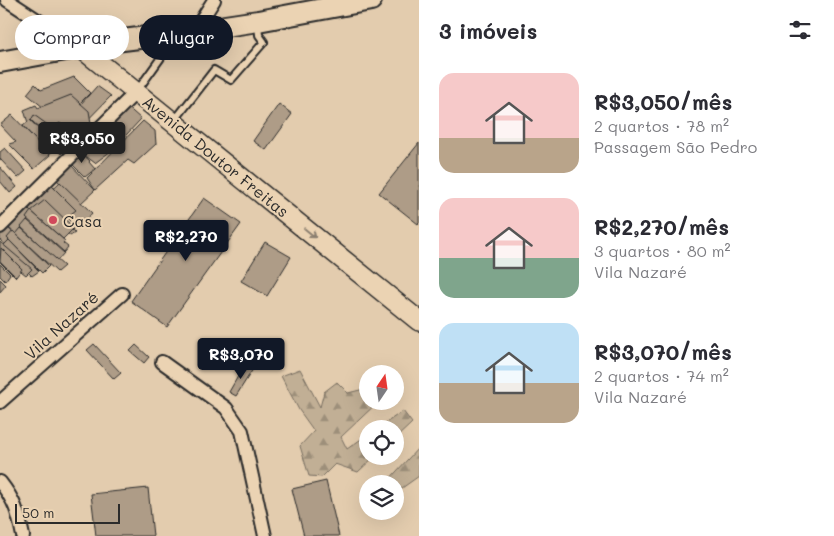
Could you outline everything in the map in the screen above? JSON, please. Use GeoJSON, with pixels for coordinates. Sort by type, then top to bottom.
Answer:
{"type":"FeatureCollection","features":[{"type":"Feature","properties":{"kind":"main road"},"geometry":{"type":"LineString","coordinates":[[233,25],[370,0]]}},
{"type":"Feature","properties":{"kind":"main road"},"geometry":{"type":"LineString","coordinates":[[0,62],[15,59]]}},
{"type":"Feature","properties":{"kind":"main road","name":"Avenida Doutor Freitas"},"geometry":{"type":"LineString","coordinates":[[96,60],[419,321]]}},
{"type":"Feature","properties":{"kind":"street","name":"Avenida Doutor Freitas"},"geometry":{"type":"LineString","coordinates":[[7,0],[30,15]]}},
{"type":"Feature","properties":{"kind":"street"},"geometry":{"type":"LineString","coordinates":[[201,15],[214,0]]}},
{"type":"Feature","properties":{"kind":"street"},"geometry":{"type":"LineString","coordinates":[[0,228],[136,92]]}},
{"type":"Feature","properties":{"kind":"street","name":"Vila Nazaré"},"geometry":{"type":"LineString","coordinates":[[0,402],[122,294]]}},
{"type":"Feature","properties":{"kind":"street"},"geometry":{"type":"LineString","coordinates":[[162,362],[226,408],[242,431],[266,536]]}},
{"type":"Feature","properties":{"kind":"street"},"geometry":{"type":"LineString","coordinates":[[0,482],[18,510],[24,536]]}},
{"type":"Feature","properties":{"kind":"lane"},"geometry":{"type":"LineString","coordinates":[[173,122],[214,70],[231,80],[264,42],[259,35],[258,21]]}},
{"type":"Feature","properties":{"kind":"lane"},"geometry":{"type":"LineString","coordinates":[[136,92],[163,60]]}},
{"type":"Feature","properties":{"kind":"green space"},"geometry":{"type":"Polygon","coordinates":[[[300,369],[320,407],[324,392],[337,382],[348,393],[359,390],[359,410],[370,410],[341,437],[347,449],[359,441],[359,465],[365,465],[358,472],[335,464],[322,477],[309,476],[300,446],[314,431],[299,410],[281,376],[300,369]]]}},
{"type":"Feature","properties":{"kind":"green space"},"geometry":{"type":"Polygon","coordinates":[[[403,411],[412,423],[404,431],[404,420],[390,420],[403,411]]]}},
{"type":"Feature","properties":{"kind":"green space"},"geometry":{"type":"Polygon","coordinates":[[[419,447],[419,476],[404,487],[404,475],[393,475],[419,447]]]}},
{"type":"Feature","properties":{"kind":"building"},"geometry":{"type":"Polygon","coordinates":[[[74,77],[90,93],[61,122],[27,94],[35,84],[41,90],[74,77]]]}},
{"type":"Feature","properties":{"kind":"building"},"geometry":{"type":"Polygon","coordinates":[[[97,86],[111,96],[73,135],[62,125],[97,86]]]}},
{"type":"Feature","properties":{"kind":"building"},"geometry":{"type":"Polygon","coordinates":[[[71,95],[89,111],[91,123],[61,154],[28,123],[24,110],[36,105],[38,108],[71,95]]]}},
{"type":"Feature","properties":{"kind":"building"},"geometry":{"type":"Polygon","coordinates":[[[124,104],[141,119],[112,150],[95,136],[124,104]]]}},
{"type":"Feature","properties":{"kind":"building"},"geometry":{"type":"Polygon","coordinates":[[[279,104],[292,114],[266,150],[253,141],[279,104]]]}},
{"type":"Feature","properties":{"kind":"building"},"geometry":{"type":"Polygon","coordinates":[[[12,115],[50,155],[34,169],[9,144],[16,142],[0,125],[12,115]]]}},
{"type":"Feature","properties":{"kind":"building"},"geometry":{"type":"Polygon","coordinates":[[[34,115],[52,128],[60,123],[72,135],[59,147],[31,120],[34,115]]]}},
{"type":"Feature","properties":{"kind":"building"},"geometry":{"type":"Polygon","coordinates":[[[30,120],[57,148],[49,154],[23,126],[30,120]]]}},
{"type":"Feature","properties":{"kind":"building"},"geometry":{"type":"Polygon","coordinates":[[[143,121],[155,131],[156,144],[134,164],[128,160],[95,190],[87,178],[143,121]]]}},
{"type":"Feature","properties":{"kind":"building"},"geometry":{"type":"Polygon","coordinates":[[[93,135],[111,151],[95,163],[79,151],[93,135]]]}},
{"type":"Feature","properties":{"kind":"building"},"geometry":{"type":"Polygon","coordinates":[[[419,143],[419,223],[418,224],[379,193],[419,143]]]}},
{"type":"Feature","properties":{"kind":"building"},"geometry":{"type":"Polygon","coordinates":[[[5,148],[26,171],[18,178],[0,159],[0,152],[5,148]]]}},
{"type":"Feature","properties":{"kind":"building"},"geometry":{"type":"Polygon","coordinates":[[[79,151],[90,161],[95,169],[85,177],[69,161],[79,151]]]}},
{"type":"Feature","properties":{"kind":"building"},"geometry":{"type":"Polygon","coordinates":[[[70,164],[95,190],[80,204],[55,178],[70,164]]]}},
{"type":"Feature","properties":{"kind":"building"},"geometry":{"type":"Polygon","coordinates":[[[0,167],[17,187],[10,193],[0,181],[0,167]]]}},
{"type":"Feature","properties":{"kind":"building"},"geometry":{"type":"Polygon","coordinates":[[[60,182],[92,213],[78,229],[45,196],[60,182]]]}},
{"type":"Feature","properties":{"kind":"building"},"geometry":{"type":"Polygon","coordinates":[[[50,184],[76,210],[63,220],[75,233],[70,236],[66,231],[58,238],[25,205],[50,184]]]}},
{"type":"Feature","properties":{"kind":"building"},"geometry":{"type":"Polygon","coordinates":[[[204,198],[241,224],[167,327],[131,301],[204,198]]]}},
{"type":"Feature","properties":{"kind":"building","name":"Casa"},"geometry":{"type":"Polygon","coordinates":[[[45,200],[74,228],[63,239],[31,211],[45,200]]]}},
{"type":"Feature","properties":{"kind":"building"},"geometry":{"type":"Polygon","coordinates":[[[25,206],[65,247],[60,253],[52,244],[38,256],[5,224],[25,206]]]}},
{"type":"Feature","properties":{"kind":"building"},"geometry":{"type":"Polygon","coordinates":[[[31,211],[65,241],[63,243],[68,247],[64,252],[26,218],[31,211]]]}},
{"type":"Feature","properties":{"kind":"building"},"geometry":{"type":"Polygon","coordinates":[[[27,220],[64,253],[57,261],[21,227],[27,220]]]}},
{"type":"Feature","properties":{"kind":"building"},"geometry":{"type":"Polygon","coordinates":[[[5,225],[37,256],[30,267],[0,240],[0,231],[5,225]]]}},
{"type":"Feature","properties":{"kind":"building"},"geometry":{"type":"Polygon","coordinates":[[[21,228],[64,266],[57,272],[16,234],[21,228]]]}},
{"type":"Feature","properties":{"kind":"building"},"geometry":{"type":"Polygon","coordinates":[[[13,231],[49,266],[42,273],[7,238],[13,231]]]}},
{"type":"Feature","properties":{"kind":"building"},"geometry":{"type":"Polygon","coordinates":[[[9,240],[39,271],[32,276],[2,247],[9,240]]]}},
{"type":"Feature","properties":{"kind":"building"},"geometry":{"type":"Polygon","coordinates":[[[0,242],[32,269],[26,275],[17,268],[12,274],[0,262],[0,242]]]}},
{"type":"Feature","properties":{"kind":"building"},"geometry":{"type":"Polygon","coordinates":[[[265,242],[291,257],[267,296],[241,281],[265,242]]]}},
{"type":"Feature","properties":{"kind":"building"},"geometry":{"type":"Polygon","coordinates":[[[1,248],[22,269],[16,277],[0,261],[1,248]]]}},
{"type":"Feature","properties":{"kind":"building"},"geometry":{"type":"Polygon","coordinates":[[[0,264],[10,274],[5,281],[0,276],[0,264]]]}},
{"type":"Feature","properties":{"kind":"building"},"geometry":{"type":"Polygon","coordinates":[[[0,279],[6,285],[0,292],[0,279]]]}},
{"type":"Feature","properties":{"kind":"building"},"geometry":{"type":"Polygon","coordinates":[[[94,344],[121,373],[114,379],[87,350],[94,344]]]}},
{"type":"Feature","properties":{"kind":"building"},"geometry":{"type":"Polygon","coordinates":[[[136,345],[149,357],[144,363],[130,351],[136,345]]]}},
{"type":"Feature","properties":{"kind":"building"},"geometry":{"type":"Polygon","coordinates":[[[245,364],[253,369],[236,396],[229,392],[245,364]]]}},
{"type":"Feature","properties":{"kind":"building"},"geometry":{"type":"Polygon","coordinates":[[[326,481],[339,536],[304,536],[292,489],[326,481]]]}},
{"type":"Feature","properties":{"kind":"building"},"geometry":{"type":"Polygon","coordinates":[[[148,488],[153,536],[96,536],[91,494],[148,488]]]}},
{"type":"Feature","properties":{"kind":"place","name":"Casa"},"geometry":{"type":"Point","coordinates":[53,220]}}]}
